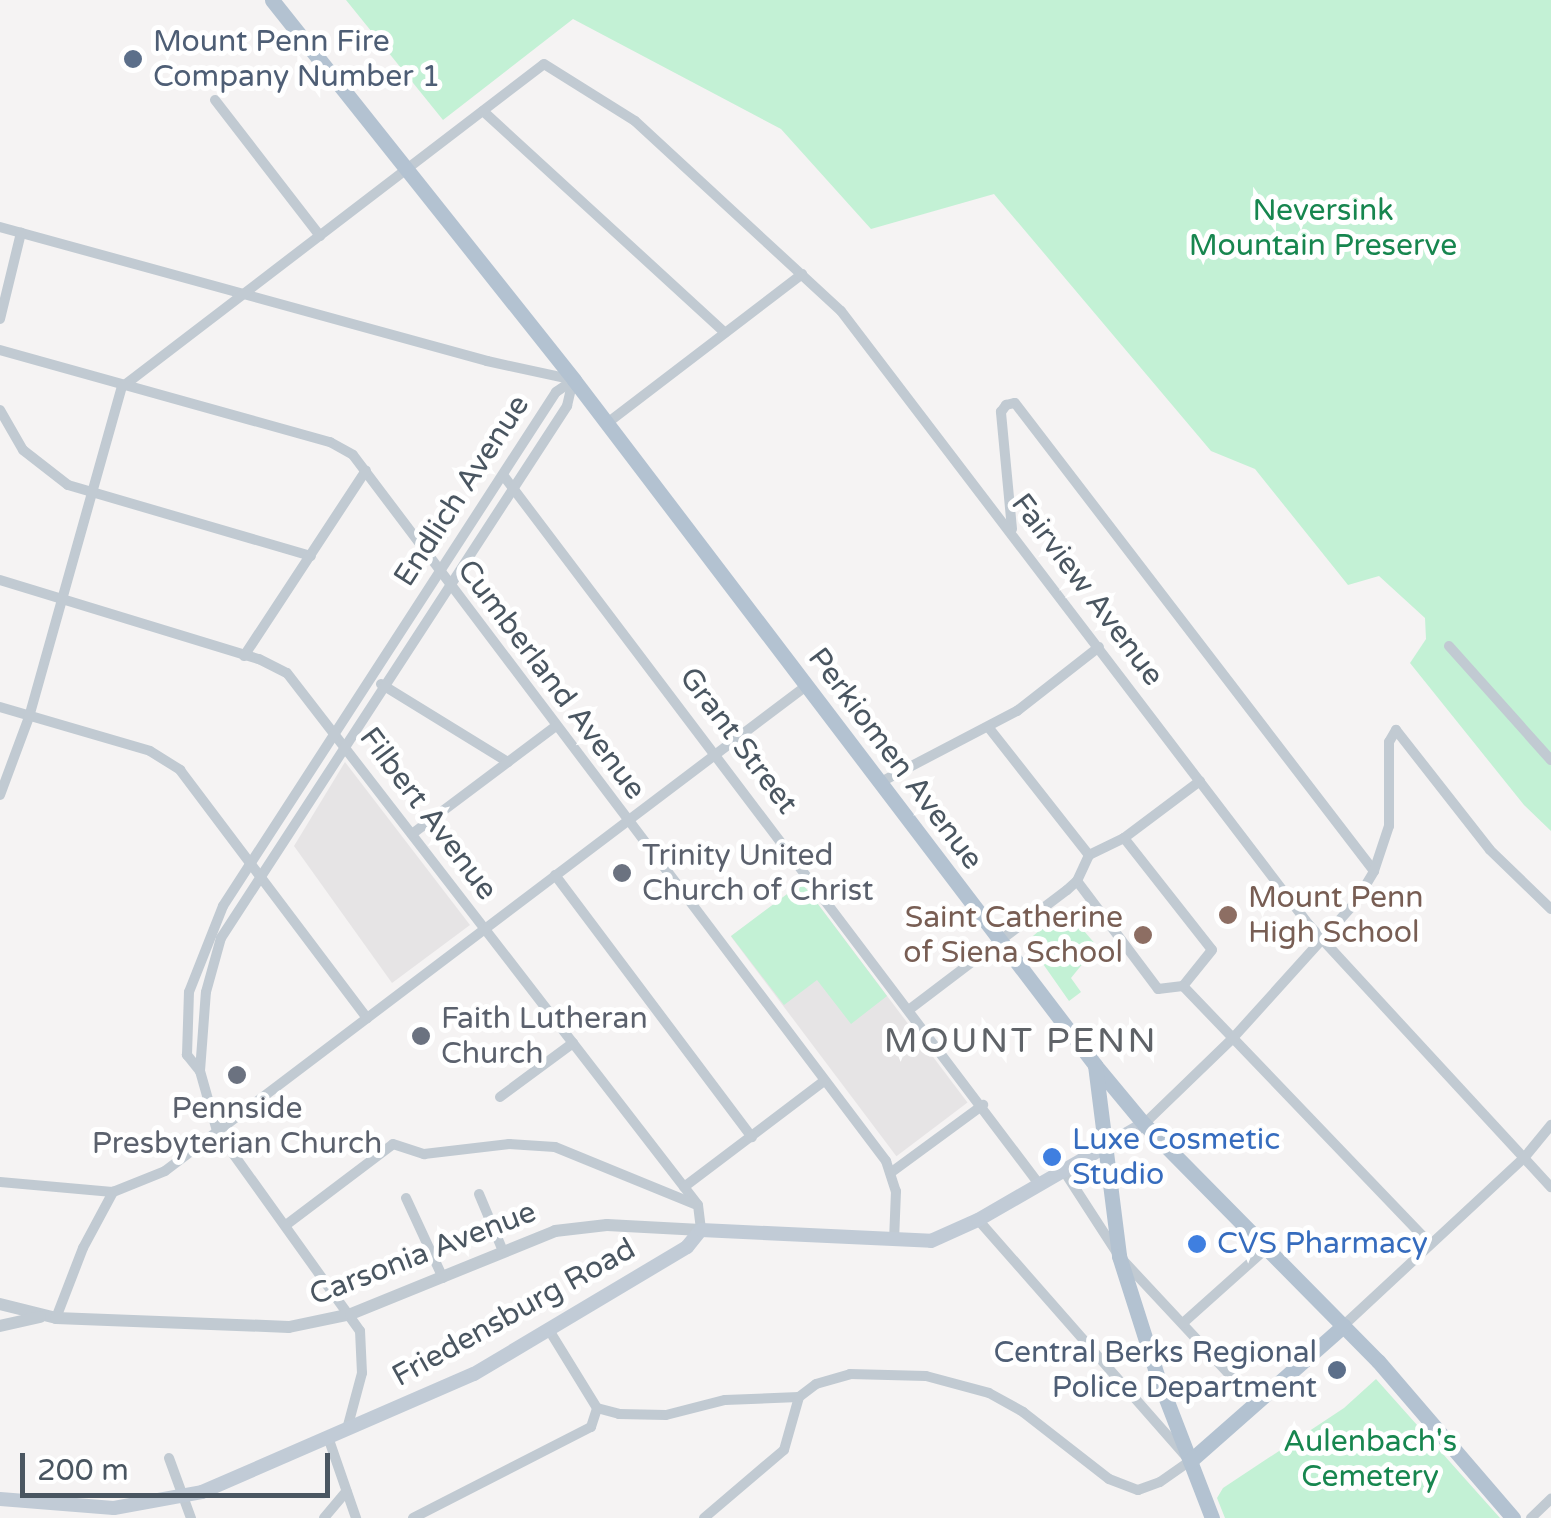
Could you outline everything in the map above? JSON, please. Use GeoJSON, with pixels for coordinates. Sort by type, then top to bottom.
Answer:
{"type":"FeatureCollection","features":[{"type":"Feature","properties":{"kind":"main road","name":"Perkiomen Avenue"},"geometry":{"type":"LineString","coordinates":[[272,0],[574,380],[1095,1065],[1144,1124],[1344,1325],[1514,1518]]}},
{"type":"Feature","properties":{"kind":"main road"},"geometry":{"type":"LineString","coordinates":[[1095,1065],[1119,1256],[1212,1518]]}},
{"type":"Feature","properties":{"kind":"main road"},"geometry":{"type":"LineString","coordinates":[[702,1230],[931,1241],[978,1220],[1144,1124]]}},
{"type":"Feature","properties":{"kind":"main road","name":"Friedensburg Road"},"geometry":{"type":"LineString","coordinates":[[0,1499],[114,1508],[184,1496],[329,1440],[474,1374],[687,1248],[702,1230]]}},
{"type":"Feature","properties":{"kind":"main road"},"geometry":{"type":"LineString","coordinates":[[1190,1460],[1344,1325]]}},
{"type":"Feature","properties":{"kind":"street","name":"Fairview Avenue"},"geometry":{"type":"LineString","coordinates":[[484,112],[544,64],[635,121],[841,311],[1324,942],[1551,1187]]}},
{"type":"Feature","properties":{"kind":"street"},"geometry":{"type":"LineString","coordinates":[[216,100],[320,236]]}},
{"type":"Feature","properties":{"kind":"street"},"geometry":{"type":"LineString","coordinates":[[0,796],[29,717],[122,387],[484,112],[725,333]]}},
{"type":"Feature","properties":{"kind":"street"},"geometry":{"type":"LineString","coordinates":[[0,226],[488,361],[574,380]]}},
{"type":"Feature","properties":{"kind":"street"},"geometry":{"type":"LineString","coordinates":[[0,319],[20,233]]}},
{"type":"Feature","properties":{"kind":"street"},"geometry":{"type":"LineString","coordinates":[[606,424],[802,274]]}},
{"type":"Feature","properties":{"kind":"street","name":"Cumberland Avenue"},"geometry":{"type":"LineString","coordinates":[[0,350],[330,442],[366,470],[438,573],[893,1172]]}},
{"type":"Feature","properties":{"kind":"street","name":"Endlich Avenue"},"geometry":{"type":"LineString","coordinates":[[200,1071],[188,1054],[189,992],[208,934],[334,731],[556,392],[574,380]]}},
{"type":"Feature","properties":{"kind":"street","name":"Endlich Avenue"},"geometry":{"type":"LineString","coordinates":[[345,1432],[362,1373],[360,1331],[216,1131],[200,1071],[209,974],[221,938],[512,486],[568,406],[574,380]]}},
{"type":"Feature","properties":{"kind":"street"},"geometry":{"type":"LineString","coordinates":[[1013,534],[1001,412],[1006,405],[1015,404],[1374,870]]}},
{"type":"Feature","properties":{"kind":"street"},"geometry":{"type":"LineString","coordinates":[[0,410],[12,435],[35,464],[68,486],[311,556]]}},
{"type":"Feature","properties":{"kind":"street"},"geometry":{"type":"LineString","coordinates":[[244,656],[366,470]]}},
{"type":"Feature","properties":{"kind":"street","name":"Grant Street"},"geometry":{"type":"LineString","coordinates":[[503,475],[1039,1184]]}},
{"type":"Feature","properties":{"kind":"street","name":"Filbert Avenue"},"geometry":{"type":"LineString","coordinates":[[0,580],[287,673],[698,1205],[702,1230]]}},
{"type":"Feature","properties":{"kind":"street"},"geometry":{"type":"LineString","coordinates":[[1449,646],[1551,760]]}},
{"type":"Feature","properties":{"kind":"street"},"geometry":{"type":"LineString","coordinates":[[879,783],[989,728],[1098,647]]}},
{"type":"Feature","properties":{"kind":"street"},"geometry":{"type":"LineString","coordinates":[[370,676],[508,762]]}},
{"type":"Feature","properties":{"kind":"street"},"geometry":{"type":"LineString","coordinates":[[0,1182],[113,1192],[166,1171],[806,686]]}},
{"type":"Feature","properties":{"kind":"street"},"geometry":{"type":"LineString","coordinates":[[0,707],[169,761],[187,778],[367,1018]]}},
{"type":"Feature","properties":{"kind":"street"},"geometry":{"type":"LineString","coordinates":[[412,834],[556,726]]}},
{"type":"Feature","properties":{"kind":"street"},"geometry":{"type":"LineString","coordinates":[[989,728],[1089,854]]}},
{"type":"Feature","properties":{"kind":"street"},"geometry":{"type":"LineString","coordinates":[[1144,1124],[1234,1038],[1324,942],[1374,870],[1389,826],[1388,742],[1396,730],[1490,850],[1551,909]]}},
{"type":"Feature","properties":{"kind":"street"},"geometry":{"type":"LineString","coordinates":[[910,1009],[1077,881],[1089,854],[1124,838],[1200,781]]}},
{"type":"Feature","properties":{"kind":"street"},"geometry":{"type":"LineString","coordinates":[[1077,881],[1158,989],[1183,986],[1212,950],[1124,838]]}},
{"type":"Feature","properties":{"kind":"street"},"geometry":{"type":"LineString","coordinates":[[555,875],[752,1136]]}},
{"type":"Feature","properties":{"kind":"street"},"geometry":{"type":"LineString","coordinates":[[1183,986],[1430,1244]]}},
{"type":"Feature","properties":{"kind":"street"},"geometry":{"type":"LineString","coordinates":[[500,1098],[573,1043]]}},
{"type":"Feature","properties":{"kind":"street"},"geometry":{"type":"LineString","coordinates":[[684,1187],[824,1082]]}},
{"type":"Feature","properties":{"kind":"street"},"geometry":{"type":"LineString","coordinates":[[894,1241],[893,1172],[982,1105]]}},
{"type":"Feature","properties":{"kind":"street"},"geometry":{"type":"LineString","coordinates":[[1344,1325],[1524,1158],[1551,1125]]}},
{"type":"Feature","properties":{"kind":"street"},"geometry":{"type":"LineString","coordinates":[[286,1225],[393,1144],[424,1154],[534,1144],[582,1156],[698,1205]]}},
{"type":"Feature","properties":{"kind":"street"},"geometry":{"type":"LineString","coordinates":[[1064,1171],[1119,1256],[1257,1404]]}},
{"type":"Feature","properties":{"kind":"street"},"geometry":{"type":"LineString","coordinates":[[49,1317],[113,1192]]}},
{"type":"Feature","properties":{"kind":"street"},"geometry":{"type":"LineString","coordinates":[[479,1194],[503,1252]]}},
{"type":"Feature","properties":{"kind":"street"},"geometry":{"type":"LineString","coordinates":[[406,1198],[443,1278]]}},
{"type":"Feature","properties":{"kind":"street"},"geometry":{"type":"LineString","coordinates":[[596,1408],[666,1416],[725,1400],[798,1397],[836,1376],[926,1376],[1000,1398],[1097,1471],[1133,1488],[1153,1486],[1190,1460],[978,1220]]}},
{"type":"Feature","properties":{"kind":"street","name":"Carsonia Avenue"},"geometry":{"type":"LineString","coordinates":[[0,1304],[49,1317],[270,1328],[351,1314],[554,1231],[591,1225],[702,1230]]}},
{"type":"Feature","properties":{"kind":"street"},"geometry":{"type":"LineString","coordinates":[[1183,1323],[1268,1246]]}},
{"type":"Feature","properties":{"kind":"street","name":"Carsonia Avenue"},"geometry":{"type":"LineString","coordinates":[[0,1326],[49,1317]]}},
{"type":"Feature","properties":{"kind":"street"},"geometry":{"type":"LineString","coordinates":[[412,1518],[591,1427],[596,1408],[549,1330]]}},
{"type":"Feature","properties":{"kind":"street"},"geometry":{"type":"LineString","coordinates":[[704,1518],[784,1450],[798,1397]]}},
{"type":"Feature","properties":{"kind":"street"},"geometry":{"type":"LineString","coordinates":[[329,1440],[356,1518]]}},
{"type":"Feature","properties":{"kind":"street"},"geometry":{"type":"LineString","coordinates":[[169,1458],[191,1518]]}},
{"type":"Feature","properties":{"kind":"street"},"geometry":{"type":"LineString","coordinates":[[324,1518],[347,1491]]}},
{"type":"Feature","properties":{"kind":"street"},"geometry":{"type":"LineString","coordinates":[[1531,1518],[1551,1499]]}},
{"type":"Feature","properties":{"kind":"shaded area"},"geometry":{"type":"Polygon","coordinates":[[[345,762],[470,925],[392,983],[294,846],[345,762]]]}},
{"type":"Feature","properties":{"kind":"shaded area"},"geometry":{"type":"Polygon","coordinates":[[[802,883],[967,1103],[896,1156],[731,937],[802,883]]]}},
{"type":"Feature","properties":{"kind":"green space","name":"Neversink Mountain Preserve"},"geometry":{"type":"Polygon","coordinates":[[[346,0],[1551,0],[1551,831],[1524,805],[1410,663],[1426,639],[1425,618],[1379,576],[1348,585],[1255,469],[1211,451],[994,194],[871,229],[781,129],[573,19],[443,120],[346,0]]]}},
{"type":"Feature","properties":{"kind":"green space"},"geometry":{"type":"Polygon","coordinates":[[[802,883],[887,996],[851,1024],[817,980],[784,1005],[731,936],[802,883]]]}},
{"type":"Feature","properties":{"kind":"green space"},"geometry":{"type":"Polygon","coordinates":[[[1065,909],[1097,946],[1071,978],[1081,992],[1069,1001],[1027,941],[1065,909]]]}},
{"type":"Feature","properties":{"kind":"green space","name":"Aulenbach's Cemetery"},"geometry":{"type":"Polygon","coordinates":[[[1376,1379],[1500,1518],[1225,1518],[1217,1498],[1223,1488],[1344,1408],[1376,1379]]]}},
{"type":"Feature","properties":{"kind":"place","name":"Mount Penn Fire Company Number 1"},"geometry":{"type":"Point","coordinates":[133,59]}},
{"type":"Feature","properties":{"kind":"place","name":"Trinity United Church of Christ"},"geometry":{"type":"Point","coordinates":[622,873]}},
{"type":"Feature","properties":{"kind":"place","name":"Mount Penn High School"},"geometry":{"type":"Point","coordinates":[1228,915]}},
{"type":"Feature","properties":{"kind":"place","name":"Saint Catherine of Siena School"},"geometry":{"type":"Point","coordinates":[1143,935]}},
{"type":"Feature","properties":{"kind":"place","name":"Faith Lutheran Church"},"geometry":{"type":"Point","coordinates":[421,1036]}},
{"type":"Feature","properties":{"kind":"place","name":"Pennside Presbyterian Church"},"geometry":{"type":"Point","coordinates":[237,1075]}},
{"type":"Feature","properties":{"kind":"place","name":"Luxe Cosmetic Studio"},"geometry":{"type":"Point","coordinates":[1052,1157]}},
{"type":"Feature","properties":{"kind":"place","name":"CVS Pharmacy"},"geometry":{"type":"Point","coordinates":[1197,1244]}},
{"type":"Feature","properties":{"kind":"place","name":"Central Berks Regional Police Department"},"geometry":{"type":"Point","coordinates":[1337,1370]}},
{"type":"Feature","properties":{"kind":"district","name":"MOUNT PENN"},"geometry":{"type":"Point","coordinates":[1021,1041]}}]}
